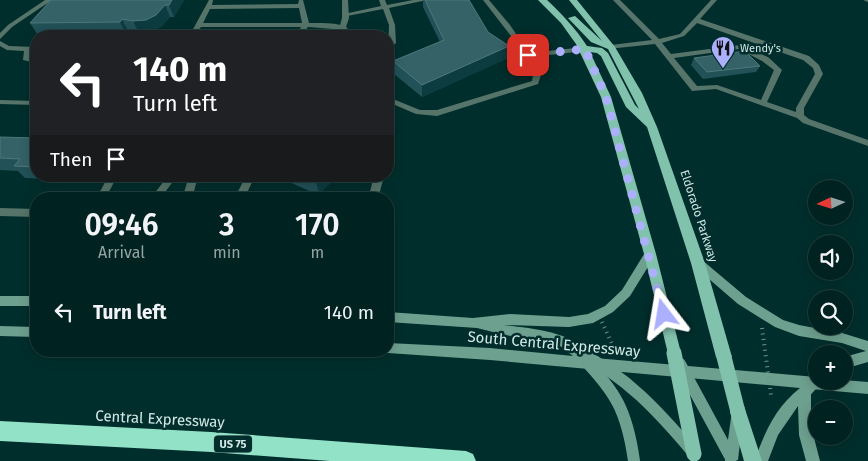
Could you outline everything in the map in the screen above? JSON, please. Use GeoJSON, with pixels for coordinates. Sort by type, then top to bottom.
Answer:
{"type":"FeatureCollection","features":[{"type":"Feature","properties":{"kind":"highway","name":"Central Expressway"},"geometry":{"type":"LineString","coordinates":[[0,430],[211,442],[466,461]]}},
{"type":"Feature","properties":{"kind":"main road"},"geometry":{"type":"LineString","coordinates":[[542,0],[573,30],[585,49],[606,97],[650,254],[674,353],[696,459]]}},
{"type":"Feature","properties":{"kind":"main road"},"geometry":{"type":"LineString","coordinates":[[555,0],[589,37],[601,44],[611,46]]}},
{"type":"Feature","properties":{"kind":"main road","name":"Eldorado Parkway"},"geometry":{"type":"LineString","coordinates":[[573,0],[611,46],[637,93],[652,127],[698,263],[753,461]]}},
{"type":"Feature","properties":{"kind":"main road"},"geometry":{"type":"LineString","coordinates":[[585,49],[599,50],[605,55],[632,107],[652,127]]}},
{"type":"Feature","properties":{"kind":"main road"},"geometry":{"type":"LineString","coordinates":[[473,322],[510,319],[569,322],[597,316],[609,309],[626,293],[650,254]]}},
{"type":"Feature","properties":{"kind":"main road"},"geometry":{"type":"LineString","coordinates":[[698,263],[734,296],[762,316],[794,330],[842,338],[868,346]]}},
{"type":"Feature","properties":{"kind":"main road"},"geometry":{"type":"LineString","coordinates":[[0,301],[30,301]]}},
{"type":"Feature","properties":{"kind":"main road","name":"South Central Expressway"},"geometry":{"type":"LineString","coordinates":[[394,317],[473,322]]}},
{"type":"Feature","properties":{"kind":"main road"},"geometry":{"type":"LineString","coordinates":[[473,322],[505,330],[544,336],[562,342],[579,353],[598,360],[640,396],[672,427],[696,459]]}},
{"type":"Feature","properties":{"kind":"main road"},"geometry":{"type":"LineString","coordinates":[[0,331],[30,332]]}},
{"type":"Feature","properties":{"kind":"main road","name":"South Central Expressway"},"geometry":{"type":"LineString","coordinates":[[394,348],[499,355],[868,388]]}},
{"type":"Feature","properties":{"kind":"main road"},"geometry":{"type":"LineString","coordinates":[[579,353],[607,383],[618,399],[629,426],[634,461]]}},
{"type":"Feature","properties":{"kind":"main road"},"geometry":{"type":"LineString","coordinates":[[674,353],[731,460]]}},
{"type":"Feature","properties":{"kind":"main road"},"geometry":{"type":"LineString","coordinates":[[853,360],[868,356]]}},
{"type":"Feature","properties":{"kind":"main road"},"geometry":{"type":"LineString","coordinates":[[762,461],[773,431],[790,404],[806,391]]}},
{"type":"Feature","properties":{"kind":"main road"},"geometry":{"type":"LineString","coordinates":[[806,391],[802,410],[813,461]]}},
{"type":"Feature","properties":{"kind":"main road"},"geometry":{"type":"LineString","coordinates":[[731,460],[738,412]]}},
{"type":"Feature","properties":{"kind":"street"},"geometry":{"type":"LineString","coordinates":[[0,37],[10,26],[49,0]]}},
{"type":"Feature","properties":{"kind":"street"},"geometry":{"type":"LineString","coordinates":[[198,25],[306,25],[344,28],[347,14],[345,0]]}},
{"type":"Feature","properties":{"kind":"street"},"geometry":{"type":"LineString","coordinates":[[347,14],[384,3],[424,0]]}},
{"type":"Feature","properties":{"kind":"street"},"geometry":{"type":"LineString","coordinates":[[394,102],[406,108],[427,114],[436,113],[525,87],[535,82],[537,75],[528,55],[516,35],[486,0]]}},
{"type":"Feature","properties":{"kind":"street"},"geometry":{"type":"LineString","coordinates":[[616,0],[657,41],[695,89],[716,87],[800,116],[806,121],[868,143]]}},
{"type":"Feature","properties":{"kind":"street"},"geometry":{"type":"LineString","coordinates":[[611,46],[657,41],[682,35],[714,0]]}},
{"type":"Feature","properties":{"kind":"street"},"geometry":{"type":"LineString","coordinates":[[194,30],[209,3],[301,3],[306,25],[302,30]]}},
{"type":"Feature","properties":{"kind":"street"},"geometry":{"type":"LineString","coordinates":[[384,3],[393,30]]}},
{"type":"Feature","properties":{"kind":"street"},"geometry":{"type":"LineString","coordinates":[[696,20],[806,58],[819,74],[800,108],[800,116]]}},
{"type":"Feature","properties":{"kind":"street"},"geometry":{"type":"LineString","coordinates":[[0,43],[7,48],[30,49]]}},
{"type":"Feature","properties":{"kind":"street"},"geometry":{"type":"LineString","coordinates":[[670,56],[740,46],[765,58],[778,70],[763,103]]}},
{"type":"Feature","properties":{"kind":"street"},"geometry":{"type":"LineString","coordinates":[[528,55],[585,49]]}},
{"type":"Feature","properties":{"kind":"street"},"geometry":{"type":"LineString","coordinates":[[0,101],[30,103]]}},
{"type":"Feature","properties":{"kind":"street"},"geometry":{"type":"LineString","coordinates":[[160,192],[168,182]]}},
{"type":"Feature","properties":{"kind":"street"},"geometry":{"type":"LineString","coordinates":[[0,212],[30,213]]}},
{"type":"Feature","properties":{"kind":"path"},"geometry":{"type":"LineString","coordinates":[[602,322],[619,358]]}},
{"type":"Feature","properties":{"kind":"path"},"geometry":{"type":"LineString","coordinates":[[762,328],[770,396]]}},
{"type":"Feature","properties":{"kind":"building"},"geometry":{"type":"Polygon","coordinates":[[[51,0],[172,0],[169,5],[165,5],[156,15],[146,20],[133,21],[122,19],[120,22],[30,23],[51,0]]]}},
{"type":"Feature","properties":{"kind":"building"},"geometry":{"type":"Polygon","coordinates":[[[425,0],[469,0],[488,32],[509,46],[422,85],[394,62],[444,40],[425,0]]]}},
{"type":"Feature","properties":{"kind":"building"},"geometry":{"type":"Polygon","coordinates":[[[745,51],[760,66],[707,72],[694,58],[745,51]]]}},
{"type":"Feature","properties":{"kind":"building"},"geometry":{"type":"Polygon","coordinates":[[[0,137],[30,138],[30,167],[14,166],[20,159],[0,158],[0,137]]]}},
{"type":"Feature","properties":{"kind":"place","name":"Wendy's"},"geometry":{"type":"Point","coordinates":[723,69]}},
{"type":"Feature","properties":{"kind":"route"},"geometry":{"type":"LineString","coordinates":[[528,55],[585,49],[606,97],[650,254],[664,314]]}}]}
